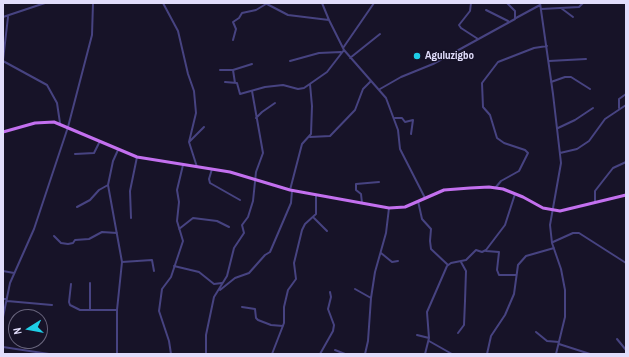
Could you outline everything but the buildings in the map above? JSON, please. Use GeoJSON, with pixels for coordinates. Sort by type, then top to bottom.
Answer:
{"type":"FeatureCollection","features":[{"type":"Feature","properties":{"kind":"main road"},"geometry":{"type":"LineString","coordinates":[[3,132],[35,123],[48,121],[60,123],[118,150],[137,157],[230,172],[291,190],[389,208],[405,207],[451,189],[496,188],[515,193],[536,205],[560,211],[626,195]]}},
{"type":"Feature","properties":{"kind":"street"},"geometry":{"type":"LineString","coordinates":[[3,17],[45,3]]}},
{"type":"Feature","properties":{"kind":"street"},"geometry":{"type":"LineString","coordinates":[[3,317],[14,273],[34,229],[68,127],[92,35],[93,3]]}},
{"type":"Feature","properties":{"kind":"street"},"geometry":{"type":"LineString","coordinates":[[163,3],[178,31],[196,102],[196,112],[189,142],[197,167]]}},
{"type":"Feature","properties":{"kind":"street"},"geometry":{"type":"LineString","coordinates":[[233,40],[236,29],[233,22],[239,18],[242,12],[256,10],[266,3],[293,16],[329,20]]}},
{"type":"Feature","properties":{"kind":"street"},"geometry":{"type":"LineString","coordinates":[[322,3],[343,49],[380,89],[390,105],[400,136],[400,149],[426,198]]}},
{"type":"Feature","properties":{"kind":"street"},"geometry":{"type":"LineString","coordinates":[[226,82],[238,83],[240,94],[283,84],[301,89],[326,72],[342,52],[374,3]]}},
{"type":"Feature","properties":{"kind":"street"},"geometry":{"type":"LineString","coordinates":[[471,3],[470,10],[459,25],[461,28],[478,39]]}},
{"type":"Feature","properties":{"kind":"street"},"geometry":{"type":"LineString","coordinates":[[507,3],[515,11],[516,18]]}},
{"type":"Feature","properties":{"kind":"street"},"geometry":{"type":"LineString","coordinates":[[541,9],[579,7],[583,3]]}},
{"type":"Feature","properties":{"kind":"street"},"geometry":{"type":"LineString","coordinates":[[380,89],[401,77],[433,64],[540,4],[547,46],[560,153],[559,176],[550,225],[552,243],[561,269],[565,290],[565,317],[556,354]]}},
{"type":"Feature","properties":{"kind":"street"},"geometry":{"type":"LineString","coordinates":[[561,7],[573,17]]}},
{"type":"Feature","properties":{"kind":"street"},"geometry":{"type":"LineString","coordinates":[[486,10],[508,21]]}},
{"type":"Feature","properties":{"kind":"street"},"geometry":{"type":"LineString","coordinates":[[8,16],[3,61],[47,84],[57,103],[60,123]]}},
{"type":"Feature","properties":{"kind":"street"},"geometry":{"type":"LineString","coordinates":[[350,58],[380,34]]}},
{"type":"Feature","properties":{"kind":"street"},"geometry":{"type":"LineString","coordinates":[[496,188],[501,181],[519,171],[528,153],[525,150],[504,143],[497,138],[490,115],[483,107],[482,82],[498,62],[515,54],[534,48],[547,46]]}},
{"type":"Feature","properties":{"kind":"street"},"geometry":{"type":"LineString","coordinates":[[290,62],[319,53],[342,52]]}},
{"type":"Feature","properties":{"kind":"street"},"geometry":{"type":"LineString","coordinates":[[549,61],[586,59]]}},
{"type":"Feature","properties":{"kind":"street"},"geometry":{"type":"LineString","coordinates":[[220,70],[233,70],[252,64]]}},
{"type":"Feature","properties":{"kind":"street"},"geometry":{"type":"LineString","coordinates":[[233,70],[235,83]]}},
{"type":"Feature","properties":{"kind":"street"},"geometry":{"type":"LineString","coordinates":[[551,82],[564,77],[571,78],[590,89]]}},
{"type":"Feature","properties":{"kind":"street"},"geometry":{"type":"LineString","coordinates":[[219,290],[235,278],[249,273],[265,254],[270,252],[291,203],[291,190],[302,144],[310,137],[330,136],[355,110],[362,89],[371,81]]}},
{"type":"Feature","properties":{"kind":"street"},"geometry":{"type":"LineString","coordinates":[[310,84],[312,106],[310,137]]}},
{"type":"Feature","properties":{"kind":"street"},"geometry":{"type":"LineString","coordinates":[[206,354],[206,335],[214,297],[230,269],[234,248],[244,233],[242,225],[248,217],[253,202],[255,180],[263,150],[252,91]]}},
{"type":"Feature","properties":{"kind":"street"},"geometry":{"type":"LineString","coordinates":[[620,108],[619,99],[626,94]]}},
{"type":"Feature","properties":{"kind":"street"},"geometry":{"type":"LineString","coordinates":[[256,118],[275,103]]}},
{"type":"Feature","properties":{"kind":"street"},"geometry":{"type":"LineString","coordinates":[[560,153],[577,149],[589,141],[605,119],[626,105]]}},
{"type":"Feature","properties":{"kind":"street"},"geometry":{"type":"LineString","coordinates":[[558,128],[575,120],[594,108]]}},
{"type":"Feature","properties":{"kind":"street"},"geometry":{"type":"LineString","coordinates":[[394,118],[402,118],[405,122],[413,120],[411,134]]}},
{"type":"Feature","properties":{"kind":"street"},"geometry":{"type":"LineString","coordinates":[[189,142],[204,127]]}},
{"type":"Feature","properties":{"kind":"street"},"geometry":{"type":"LineString","coordinates":[[75,154],[94,153],[100,141]]}},
{"type":"Feature","properties":{"kind":"street"},"geometry":{"type":"LineString","coordinates":[[117,354],[117,310],[122,262],[118,233],[109,197],[108,185],[113,161],[118,150]]}},
{"type":"Feature","properties":{"kind":"street"},"geometry":{"type":"LineString","coordinates":[[130,218],[130,191],[137,157]]}},
{"type":"Feature","properties":{"kind":"street"},"geometry":{"type":"LineString","coordinates":[[595,202],[595,191],[616,166],[626,162]]}},
{"type":"Feature","properties":{"kind":"street"},"geometry":{"type":"LineString","coordinates":[[171,354],[169,341],[159,311],[162,289],[171,277],[183,241],[177,221],[179,202],[177,190],[183,165]]}},
{"type":"Feature","properties":{"kind":"street"},"geometry":{"type":"LineString","coordinates":[[212,169],[209,178],[210,183],[240,200]]}},
{"type":"Feature","properties":{"kind":"street"},"geometry":{"type":"LineString","coordinates":[[363,204],[361,194],[356,190],[356,184],[379,182]]}},
{"type":"Feature","properties":{"kind":"street"},"geometry":{"type":"LineString","coordinates":[[77,207],[90,200],[99,190],[108,185]]}},
{"type":"Feature","properties":{"kind":"street"},"geometry":{"type":"LineString","coordinates":[[485,251],[505,225],[515,193]]}},
{"type":"Feature","properties":{"kind":"street"},"geometry":{"type":"LineString","coordinates":[[272,354],[283,326],[288,290],[296,277],[294,263],[302,230],[316,214],[316,195]]}},
{"type":"Feature","properties":{"kind":"street"},"geometry":{"type":"LineString","coordinates":[[418,201],[422,219],[432,229],[430,241],[431,249],[448,266]]}},
{"type":"Feature","properties":{"kind":"street"},"geometry":{"type":"LineString","coordinates":[[365,354],[369,334],[371,298],[386,233],[389,208]]}},
{"type":"Feature","properties":{"kind":"street"},"geometry":{"type":"LineString","coordinates":[[179,229],[193,218],[217,221],[229,227]]}},
{"type":"Feature","properties":{"kind":"street"},"geometry":{"type":"LineString","coordinates":[[314,218],[326,231]]}},
{"type":"Feature","properties":{"kind":"street"},"geometry":{"type":"LineString","coordinates":[[54,236],[61,242],[68,244],[73,243],[75,240],[88,239],[102,232],[118,233]]}},
{"type":"Feature","properties":{"kind":"street"},"geometry":{"type":"LineString","coordinates":[[552,243],[573,233],[579,232],[626,263]]}},
{"type":"Feature","properties":{"kind":"street"},"geometry":{"type":"LineString","coordinates":[[487,354],[491,336],[505,315],[514,294],[518,265],[524,257],[554,248]]}},
{"type":"Feature","properties":{"kind":"street"},"geometry":{"type":"LineString","coordinates":[[425,354],[429,339],[427,312],[448,266],[451,263],[466,260],[476,250],[499,252],[497,270],[499,275],[516,275]]}},
{"type":"Feature","properties":{"kind":"street"},"geometry":{"type":"LineString","coordinates":[[381,253],[392,262],[398,261]]}},
{"type":"Feature","properties":{"kind":"street"},"geometry":{"type":"LineString","coordinates":[[122,262],[152,260],[154,271]]}},
{"type":"Feature","properties":{"kind":"street"},"geometry":{"type":"LineString","coordinates":[[458,333],[463,328],[465,306],[466,271],[461,262]]}},
{"type":"Feature","properties":{"kind":"street"},"geometry":{"type":"LineString","coordinates":[[174,266],[199,272],[212,282],[222,284]]}},
{"type":"Feature","properties":{"kind":"street"},"geometry":{"type":"LineString","coordinates":[[3,271],[14,273]]}},
{"type":"Feature","properties":{"kind":"street"},"geometry":{"type":"LineString","coordinates":[[90,283],[90,310]]}},
{"type":"Feature","properties":{"kind":"street"},"geometry":{"type":"LineString","coordinates":[[71,284],[70,306],[85,311],[117,310]]}},
{"type":"Feature","properties":{"kind":"street"},"geometry":{"type":"LineString","coordinates":[[355,289],[371,298]]}},
{"type":"Feature","properties":{"kind":"street"},"geometry":{"type":"LineString","coordinates":[[320,354],[334,328],[328,311],[331,297],[330,292]]}},
{"type":"Feature","properties":{"kind":"street"},"geometry":{"type":"LineString","coordinates":[[3,299],[52,306]]}},
{"type":"Feature","properties":{"kind":"street"},"geometry":{"type":"LineString","coordinates":[[242,307],[255,309],[256,318],[258,320],[271,325],[283,326]]}},
{"type":"Feature","properties":{"kind":"street"},"geometry":{"type":"LineString","coordinates":[[536,332],[547,340],[590,354]]}},
{"type":"Feature","properties":{"kind":"street"},"geometry":{"type":"LineString","coordinates":[[417,335],[429,339],[452,354]]}},
{"type":"Feature","properties":{"kind":"street"},"geometry":{"type":"LineString","coordinates":[[617,339],[626,350]]}},
{"type":"Feature","properties":{"kind":"street"},"geometry":{"type":"LineString","coordinates":[[3,347],[49,354]]}},
{"type":"Feature","properties":{"kind":"street"},"geometry":{"type":"LineString","coordinates":[[335,350],[345,354]]}},
{"type":"Feature","properties":{"kind":"place","name":"Aguluzigbo"},"geometry":{"type":"Point","coordinates":[417,56]}}]}
